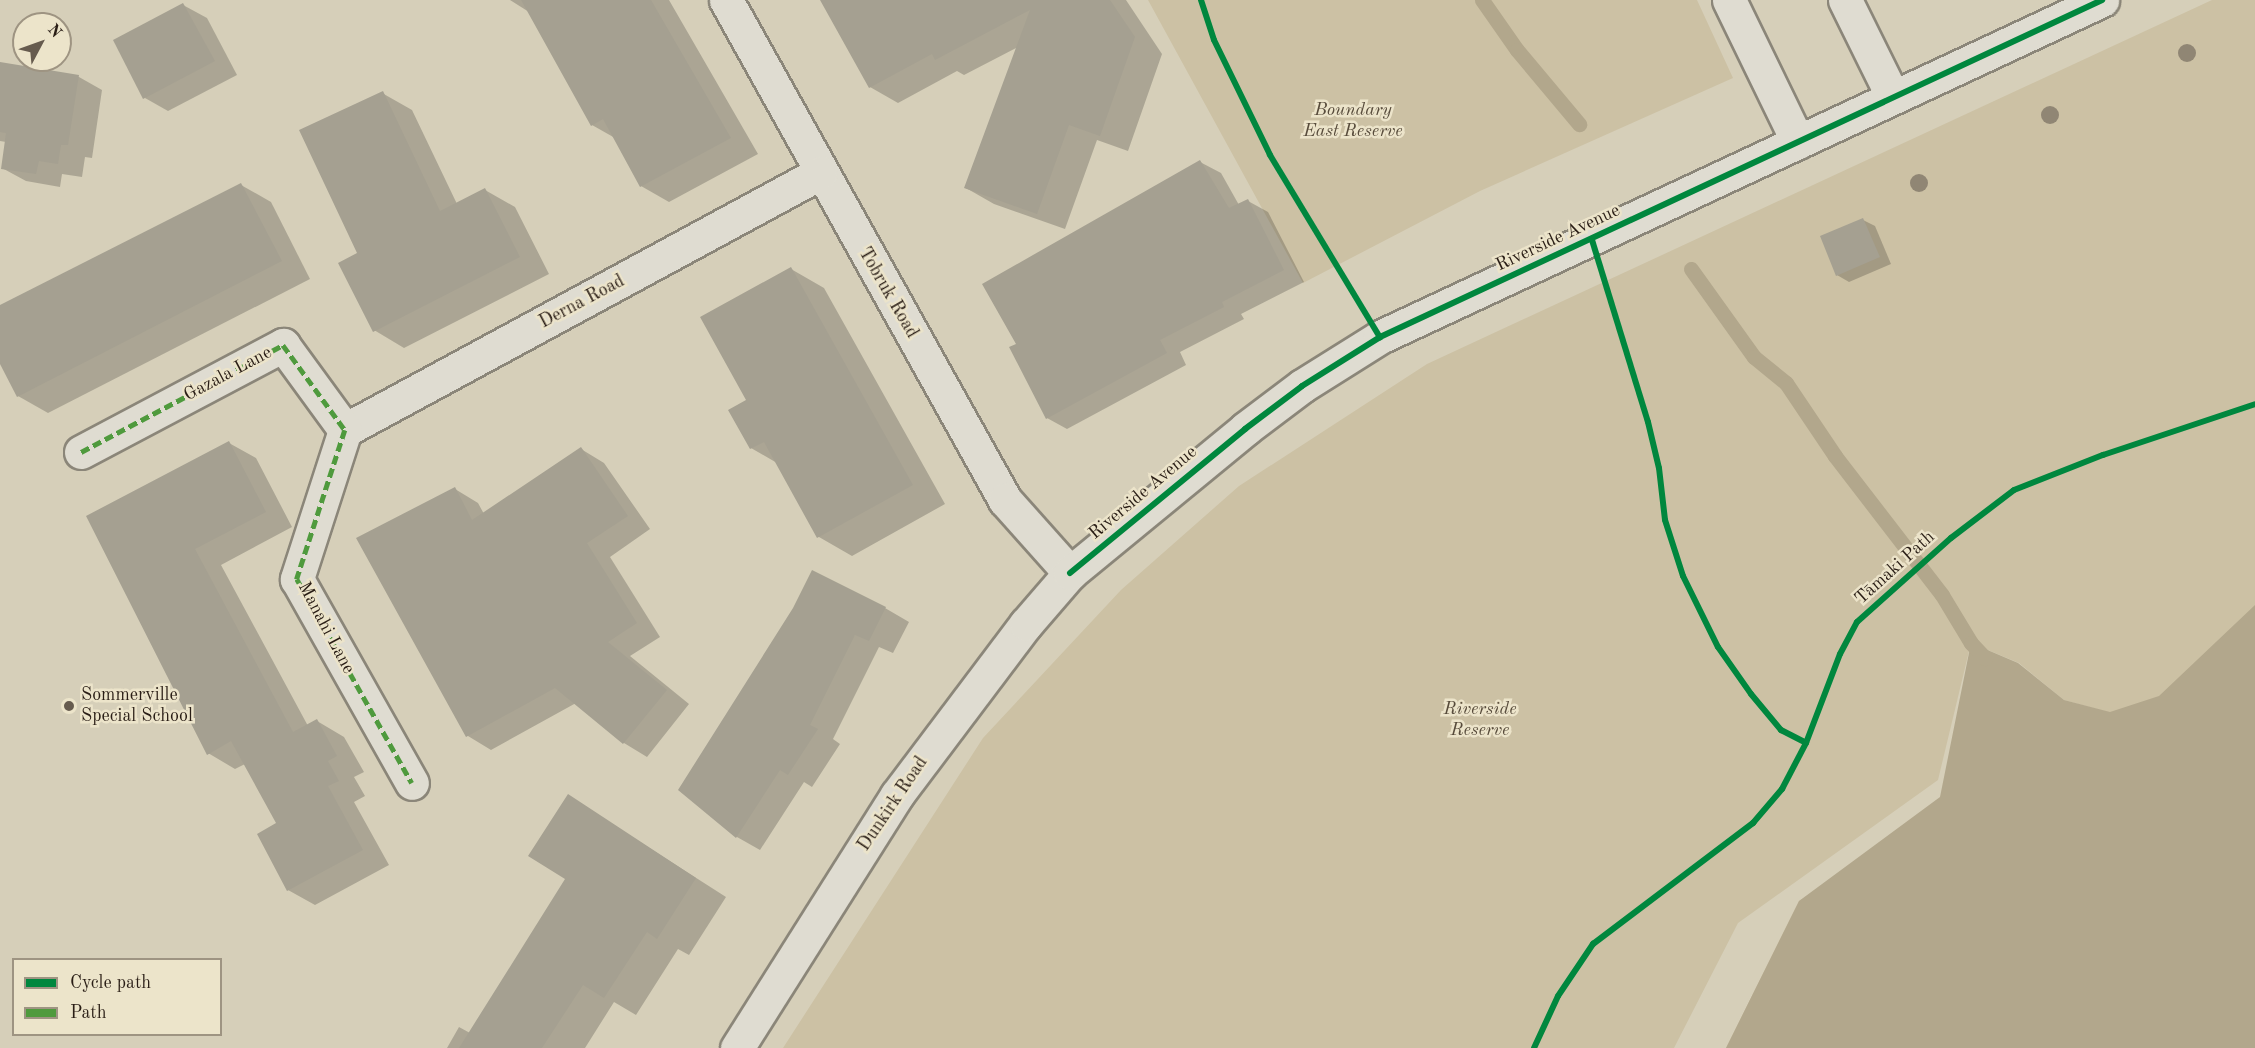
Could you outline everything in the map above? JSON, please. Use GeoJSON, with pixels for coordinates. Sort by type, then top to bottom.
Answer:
{"type":"FeatureCollection","features":[{"type":"Feature","properties":{"kind":"street","name":"Tobruk Road"},"geometry":{"type":"LineString","coordinates":[[726,0],[820,173],[1005,500],[1070,573]]}},
{"type":"Feature","properties":{"kind":"street"},"geometry":{"type":"LineString","coordinates":[[1729,0],[1798,142]]}},
{"type":"Feature","properties":{"kind":"street"},"geometry":{"type":"LineString","coordinates":[[1845,0],[1893,98]]}},
{"type":"Feature","properties":{"kind":"street","name":"Riverside Avenue"},"geometry":{"type":"LineString","coordinates":[[1070,573],[1255,422],[1380,337],[1893,98],[2062,8],[2102,0]]}},
{"type":"Feature","properties":{"kind":"street","name":"Derna Road"},"geometry":{"type":"LineString","coordinates":[[345,430],[820,173]]}},
{"type":"Feature","properties":{"kind":"street","name":"Gazala Lane"},"geometry":{"type":"LineString","coordinates":[[81,452],[283,345],[345,430]]}},
{"type":"Feature","properties":{"kind":"street","name":"Manahi Lane"},"geometry":{"type":"LineString","coordinates":[[345,430],[297,579],[412,783]]}},
{"type":"Feature","properties":{"kind":"street","name":"Dunkirk Road"},"geometry":{"type":"LineString","coordinates":[[737,1048],[925,756],[1070,573]]}},
{"type":"Feature","properties":{"kind":"green space","name":"Boundary East Reserve"},"geometry":{"type":"Polygon","coordinates":[[[1148,0],[1697,0],[1733,78],[1480,191],[1303,283],[1148,0]]]}},
{"type":"Feature","properties":{"kind":"green space","name":"Riverside Reserve"},"geometry":{"type":"Polygon","coordinates":[[[2212,0],[2255,0],[2255,1048],[1726,1048],[1799,901],[2104,711],[2064,700],[2019,663],[1971,643],[1938,780],[1738,923],[1674,1048],[783,1048],[983,738],[1121,590],[1239,486],[1427,364],[2212,0]]]}},
{"type":"Feature","properties":{"kind":"shaded area"},"geometry":{"type":"Polygon","coordinates":[[[2255,605],[2255,1048],[1726,1048],[1799,901],[1940,797],[1971,643],[2018,663],[2064,700],[2110,712],[2159,696],[2255,605]]]}},
{"type":"Feature","properties":{"kind":"building"},"geometry":{"type":"Polygon","coordinates":[[[521,0],[651,0],[731,138],[640,187],[603,119],[591,126],[521,0]]]}},
{"type":"Feature","properties":{"kind":"building"},"geometry":{"type":"Polygon","coordinates":[[[820,0],[1110,0],[1135,37],[1100,136],[1069,125],[1037,214],[964,188],[1030,10],[935,60],[932,54],[869,88],[820,0]]]}},
{"type":"Feature","properties":{"kind":"building"},"geometry":{"type":"Polygon","coordinates":[[[183,3],[215,61],[143,99],[113,40],[183,3]]]}},
{"type":"Feature","properties":{"kind":"building"},"geometry":{"type":"Polygon","coordinates":[[[0,62],[12,64],[12,72],[61,72],[79,75],[68,145],[61,145],[58,164],[39,161],[36,174],[1,169],[6,133],[0,132],[0,62]]]}},
{"type":"Feature","properties":{"kind":"building"},"geometry":{"type":"Polygon","coordinates":[[[383,91],[440,211],[485,188],[520,257],[373,332],[338,263],[357,253],[299,130],[383,91]]]}},
{"type":"Feature","properties":{"kind":"building"},"geometry":{"type":"Polygon","coordinates":[[[1200,160],[1229,208],[1248,199],[1284,270],[1222,302],[1224,307],[1160,340],[1167,353],[1046,419],[1009,347],[1016,344],[982,284],[1200,160]]]}},
{"type":"Feature","properties":{"kind":"building"},"geometry":{"type":"Polygon","coordinates":[[[241,183],[282,261],[17,397],[0,364],[0,305],[241,183]]]}},
{"type":"Feature","properties":{"kind":"building"},"geometry":{"type":"Polygon","coordinates":[[[1863,218],[1880,257],[1836,276],[1820,236],[1863,218]]]}},
{"type":"Feature","properties":{"kind":"building"},"geometry":{"type":"Polygon","coordinates":[[[791,267],[913,485],[817,538],[764,442],[750,449],[728,410],[746,400],[700,317],[791,267]]]}},
{"type":"Feature","properties":{"kind":"building"},"geometry":{"type":"Polygon","coordinates":[[[229,441],[266,512],[195,549],[293,732],[317,719],[337,756],[328,761],[339,781],[328,786],[363,850],[287,891],[257,834],[276,823],[231,741],[207,755],[86,516],[229,441]]]}},
{"type":"Feature","properties":{"kind":"building"},"geometry":{"type":"Polygon","coordinates":[[[581,447],[628,516],[587,543],[637,623],[608,642],[667,690],[623,744],[555,688],[466,737],[356,538],[455,487],[472,520],[581,447]]]}},
{"type":"Feature","properties":{"kind":"building"},"geometry":{"type":"Polygon","coordinates":[[[812,570],[886,607],[869,641],[855,635],[810,725],[818,729],[788,775],[780,770],[736,838],[678,790],[793,608],[812,570]]]}},
{"type":"Feature","properties":{"kind":"building"},"geometry":{"type":"Polygon","coordinates":[[[568,794],[696,878],[657,939],[647,932],[604,998],[583,985],[542,1048],[459,1048],[565,879],[528,856],[568,794]]]}},
{"type":"Feature","properties":{"kind":"waterway"},"geometry":{"type":"LineString","coordinates":[[1482,0],[1517,50],[1579,124]]}},
{"type":"Feature","properties":{"kind":"waterway"},"geometry":{"type":"LineString","coordinates":[[1691,269],[1754,357],[1786,383],[1835,456],[1942,595],[1971,643],[1985,658]]}},
{"type":"Feature","properties":{"kind":"marked path"},"geometry":{"type":"LineString","coordinates":[[81,452],[283,345],[345,430],[297,579],[412,783]]}},
{"type":"Feature","properties":{"kind":"cycle path"},"geometry":{"type":"LineString","coordinates":[[1201,0],[1214,40],[1270,155],[1380,337]]}},
{"type":"Feature","properties":{"kind":"cycle path"},"geometry":{"type":"LineString","coordinates":[[1070,573],[1245,429],[1302,386],[1380,337],[2102,0]]}},
{"type":"Feature","properties":{"kind":"cycle path"},"geometry":{"type":"LineString","coordinates":[[1592,240],[1648,422],[1659,468],[1665,520],[1683,576],[1718,647],[1751,694],[1781,730],[1806,743]]}},
{"type":"Feature","properties":{"kind":"cycle path","name":"Tāmaki Path"},"geometry":{"type":"LineString","coordinates":[[1534,1048],[1558,996],[1593,944],[1753,823],[1782,789],[1806,743],[1840,654],[1857,622],[1951,538],[2014,490],[2103,455],[2255,404]]}},
{"type":"Feature","properties":{"kind":"place","name":"Sommerville Special School"},"geometry":{"type":"Point","coordinates":[69,706]}}]}
